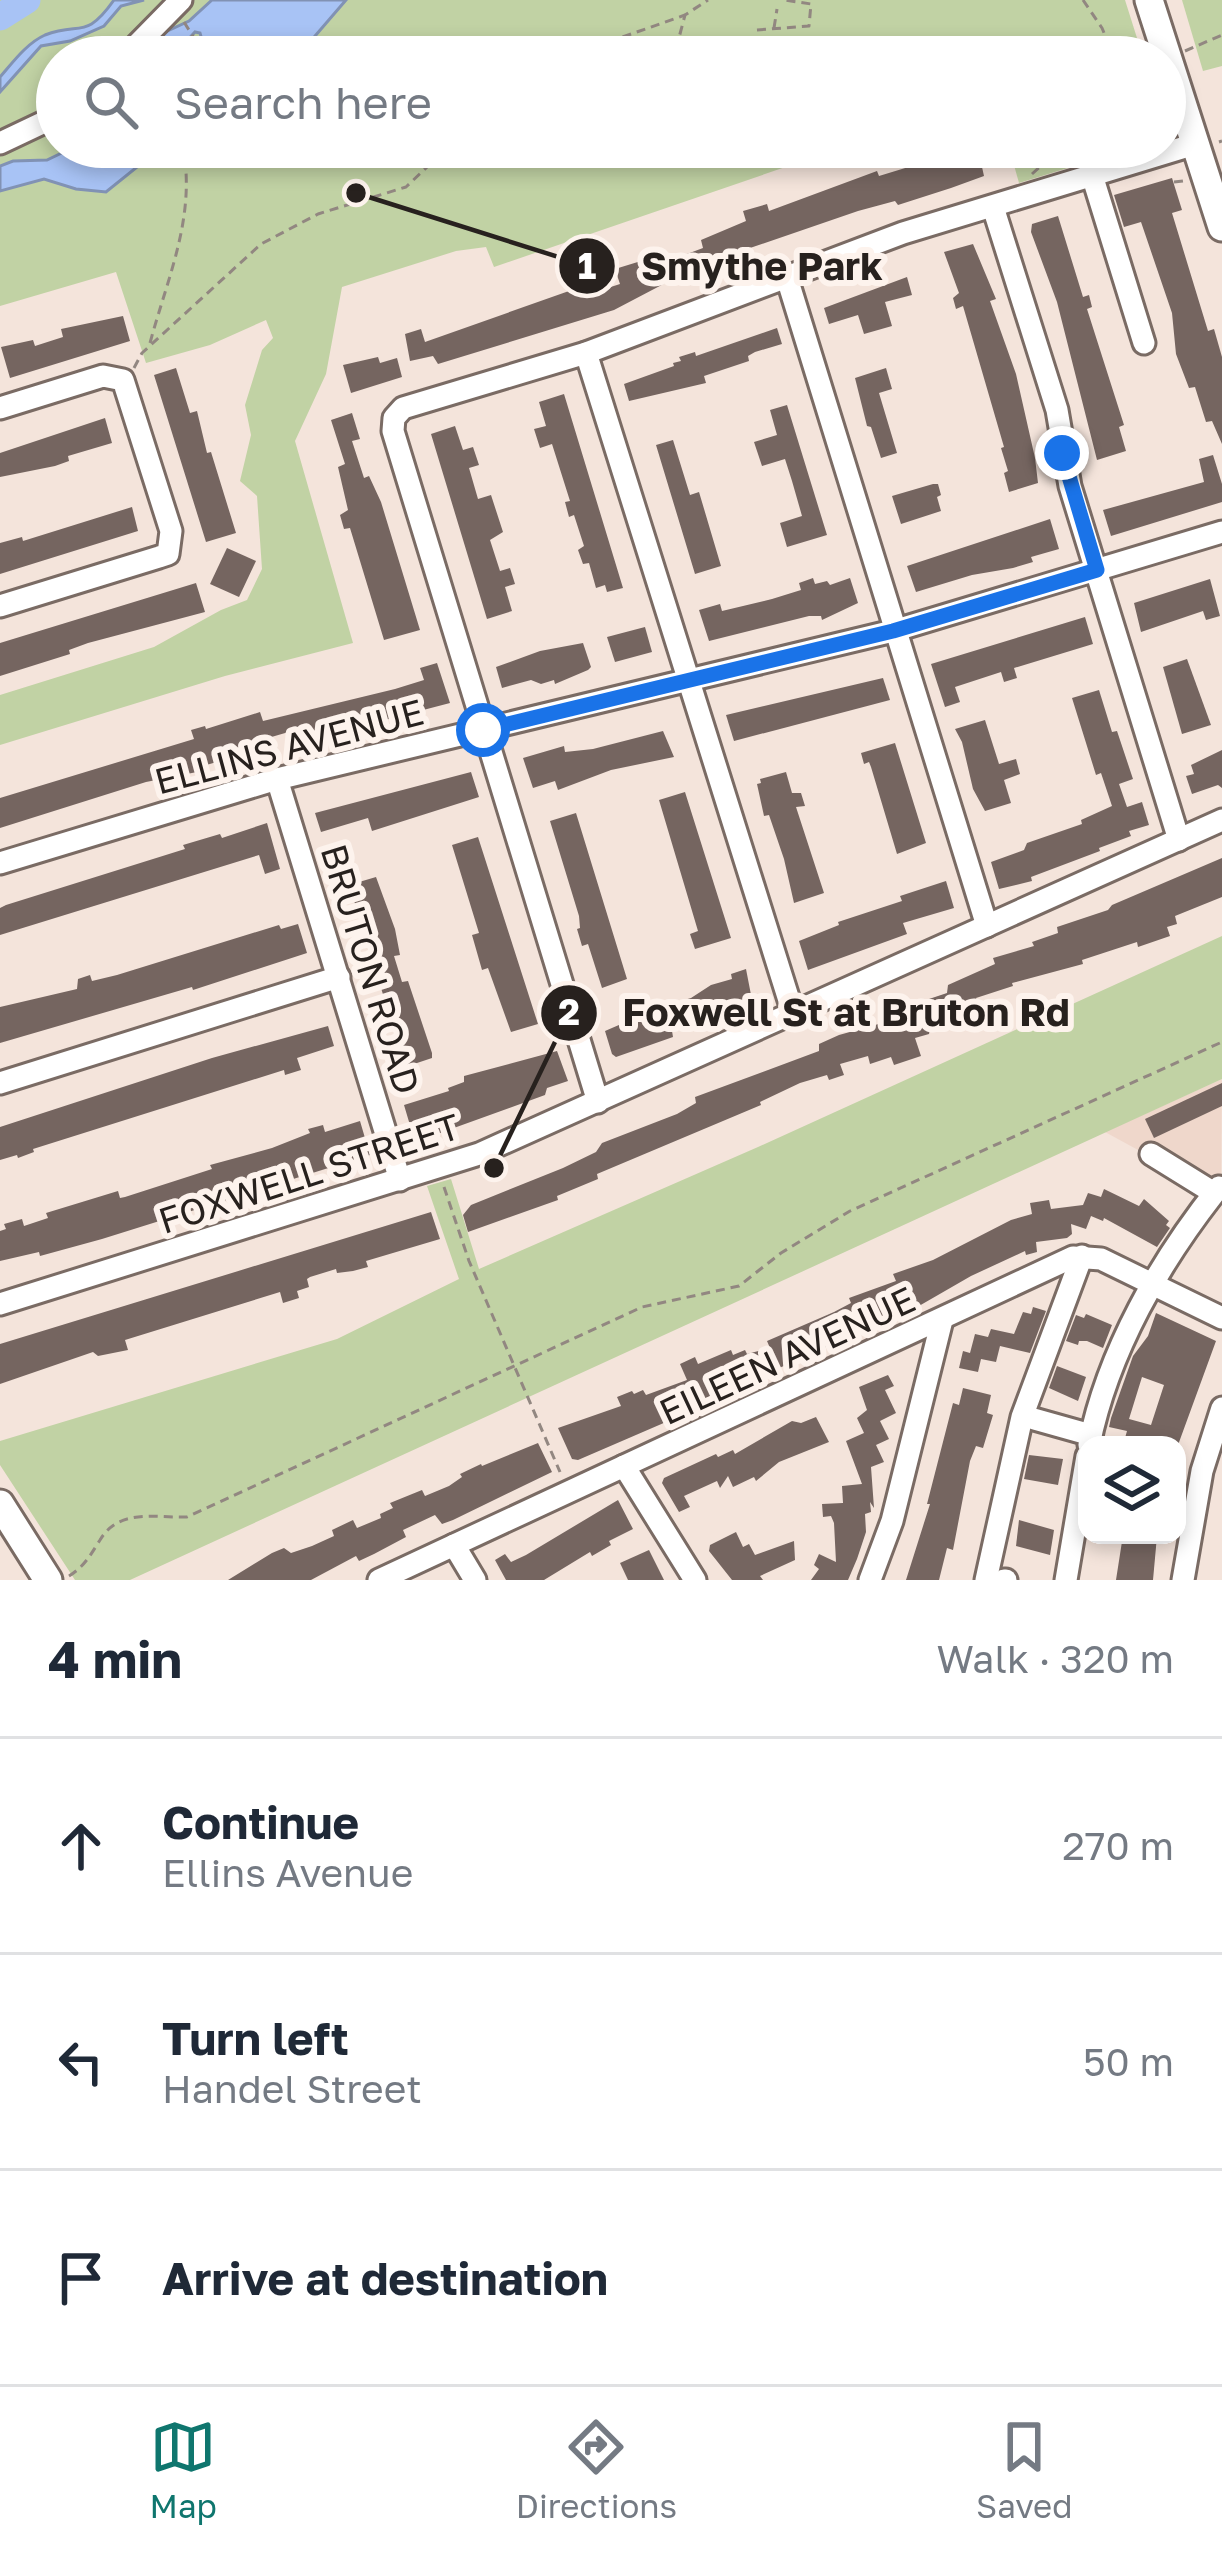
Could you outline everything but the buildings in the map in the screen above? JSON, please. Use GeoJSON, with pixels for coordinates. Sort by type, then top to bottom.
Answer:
{"type":"FeatureCollection","features":[{"type":"Feature","properties":{"kind":"main road"},"geometry":{"type":"LineString","coordinates":[[1149,0],[1165,36]]}},
{"type":"Feature","properties":{"kind":"main road"},"geometry":{"type":"LineString","coordinates":[[1186,83],[1212,142],[1222,227]]}},
{"type":"Feature","properties":{"kind":"main road"},"geometry":{"type":"LineString","coordinates":[[0,1504],[58,1578]]}},
{"type":"Feature","properties":{"kind":"street"},"geometry":{"type":"LineString","coordinates":[[150,36],[182,10]]}},
{"type":"Feature","properties":{"kind":"street"},"geometry":{"type":"LineString","coordinates":[[0,143],[36,126]]}},
{"type":"Feature","properties":{"kind":"street"},"geometry":{"type":"LineString","coordinates":[[598,1102],[392,431],[394,418],[403,408],[586,353],[903,233],[1118,168]]}},
{"type":"Feature","properties":{"kind":"street"},"geometry":{"type":"LineString","coordinates":[[1093,175],[1144,343]]}},
{"type":"Feature","properties":{"kind":"street"},"geometry":{"type":"LineString","coordinates":[[993,207],[1057,410],[1070,486],[1179,840]]}},
{"type":"Feature","properties":{"kind":"street"},"geometry":{"type":"LineString","coordinates":[[787,278],[987,926]]}},
{"type":"Feature","properties":{"kind":"street"},"geometry":{"type":"LineString","coordinates":[[586,353],[793,1013]]}},
{"type":"Feature","properties":{"kind":"street"},"geometry":{"type":"LineString","coordinates":[[0,408],[103,376],[122,380],[172,545],[168,554],[0,606]]}},
{"type":"Feature","properties":{"kind":"street","name":"ELLINS AVENUE"},"geometry":{"type":"LineString","coordinates":[[0,862],[277,778],[893,631],[1222,532]]}},
{"type":"Feature","properties":{"kind":"street","name":"BRUTON ROAD"},"geometry":{"type":"LineString","coordinates":[[277,778],[400,1180]]}},
{"type":"Feature","properties":{"kind":"street","name":"FOXWELL STREET"},"geometry":{"type":"LineString","coordinates":[[0,1304],[479,1154],[1222,820]]}},
{"type":"Feature","properties":{"kind":"street"},"geometry":{"type":"LineString","coordinates":[[0,1083],[339,977]]}},
{"type":"Feature","properties":{"kind":"street"},"geometry":{"type":"LineString","coordinates":[[1092,1436],[1128,1330],[1153,1282],[1216,1190],[1150,1154]]}},
{"type":"Feature","properties":{"kind":"street"},"geometry":{"type":"LineString","coordinates":[[986,1580],[1022,1417],[1082,1256],[1101,1259],[1153,1282],[1222,1318]]}},
{"type":"Feature","properties":{"kind":"street","name":"EILEEN AVENUE"},"geometry":{"type":"LineString","coordinates":[[379,1580],[1069,1258],[1082,1256]]}},
{"type":"Feature","properties":{"kind":"street"},"geometry":{"type":"LineString","coordinates":[[870,1580],[892,1521],[942,1320]]}},
{"type":"Feature","properties":{"kind":"street"},"geometry":{"type":"LineString","coordinates":[[1183,1580],[1194,1506],[1222,1408]]}},
{"type":"Feature","properties":{"kind":"street"},"geometry":{"type":"LineString","coordinates":[[1034,1420],[1078,1440]]}},
{"type":"Feature","properties":{"kind":"street"},"geometry":{"type":"LineString","coordinates":[[625,1466],[695,1580]]}},
{"type":"Feature","properties":{"kind":"street"},"geometry":{"type":"LineString","coordinates":[[1066,1580],[1078,1510]]}},
{"type":"Feature","properties":{"kind":"street"},"geometry":{"type":"LineString","coordinates":[[454,1545],[476,1580]]}},
{"type":"Feature","properties":{"kind":"path"},"geometry":{"type":"LineString","coordinates":[[626,36],[685,15],[708,0]]}},
{"type":"Feature","properties":{"kind":"path"},"geometry":{"type":"LineString","coordinates":[[758,30],[806,28],[812,21],[810,3],[784,0]]}},
{"type":"Feature","properties":{"kind":"path"},"geometry":{"type":"LineString","coordinates":[[1083,0],[1105,36]]}},
{"type":"Feature","properties":{"kind":"path"},"geometry":{"type":"LineString","coordinates":[[774,30],[777,9]]}},
{"type":"Feature","properties":{"kind":"path"},"geometry":{"type":"LineString","coordinates":[[680,36],[685,15]]}},
{"type":"Feature","properties":{"kind":"path"},"geometry":{"type":"LineString","coordinates":[[1193,49],[1222,34]]}},
{"type":"Feature","properties":{"kind":"path"},"geometry":{"type":"LineString","coordinates":[[149,348],[186,222],[187,168]]}},
{"type":"Feature","properties":{"kind":"path"},"geometry":{"type":"LineString","coordinates":[[133,370],[142,352],[261,244],[317,214],[406,187],[426,168]]}},
{"type":"Feature","properties":{"kind":"path"},"geometry":{"type":"LineString","coordinates":[[1028,183],[1039,168]]}},
{"type":"Feature","properties":{"kind":"path"},"geometry":{"type":"LineString","coordinates":[[1174,182],[1183,181]]}},
{"type":"Feature","properties":{"kind":"path"},"geometry":{"type":"LineString","coordinates":[[58,1578],[82,1568],[103,1533],[122,1519],[187,1517],[642,1307],[739,1286],[782,1252],[850,1211],[1222,1042]]}},
{"type":"Feature","properties":{"kind":"path"},"geometry":{"type":"LineString","coordinates":[[442,1179],[469,1261],[563,1479]]}},
{"type":"Feature","properties":{"kind":"shaded area"},"geometry":{"type":"Polygon","coordinates":[[[1222,1079],[1221,1195],[1105,1132],[1222,1079]]]}},
{"type":"Feature","properties":{"kind":"green space"},"geometry":{"type":"Polygon","coordinates":[[[0,0],[1125,0],[1136,36],[36,36],[36,168],[783,168],[494,267],[486,247],[456,251],[342,287],[326,374],[295,441],[353,643],[225,676],[0,745],[0,695],[154,647],[247,600],[262,569],[257,496],[240,481],[251,435],[245,405],[262,350],[273,338],[266,320],[210,345],[146,363],[116,272],[0,306],[0,0]]]}},
{"type":"Feature","properties":{"kind":"green space"},"geometry":{"type":"Polygon","coordinates":[[[1182,0],[1222,0],[1222,66],[1203,71],[1182,0]]]}},
{"type":"Feature","properties":{"kind":"green space"},"geometry":{"type":"Polygon","coordinates":[[[1015,168],[1068,168],[1019,183],[1015,168]]]}},
{"type":"Feature","properties":{"kind":"green space"},"geometry":{"type":"Polygon","coordinates":[[[1222,936],[1222,1079],[130,1580],[75,1580],[0,1465],[0,1441],[337,1339],[459,1279],[427,1186],[451,1179],[479,1269],[1222,936]]]}},
{"type":"Feature","properties":{"kind":"water"},"geometry":{"type":"Polygon","coordinates":[[[114,0],[144,0],[121,6],[104,26],[81,36],[43,36],[82,28],[114,0]]]}},
{"type":"Feature","properties":{"kind":"water"},"geometry":{"type":"Polygon","coordinates":[[[212,0],[346,0],[315,36],[201,36],[195,32],[159,36],[189,21],[212,0]]]}},
{"type":"Feature","properties":{"kind":"water"},"geometry":{"type":"Polygon","coordinates":[[[36,41],[36,52],[0,92],[0,77],[36,41]]]}},
{"type":"Feature","properties":{"kind":"water"},"geometry":{"type":"Polygon","coordinates":[[[36,160],[36,168],[136,168],[106,192],[44,179],[0,191],[0,166],[36,160]]]}},
{"type":"Feature","properties":{"kind":"waterway"},"geometry":{"type":"LineString","coordinates":[[0,17],[27,0]]}},
{"type":"Feature","properties":{"kind":"place","name":"Smythe Park"},"geometry":{"type":"Point","coordinates":[356,193]}},
{"type":"Feature","properties":{"kind":"place","name":"Foxwell St at Bruton Rd"},"geometry":{"type":"Point","coordinates":[494,1168]}},
{"type":"Feature","properties":{"kind":"route"},"geometry":{"type":"LineString","coordinates":[[483,730],[893,631],[1097,570],[1062,453]]}}]}
